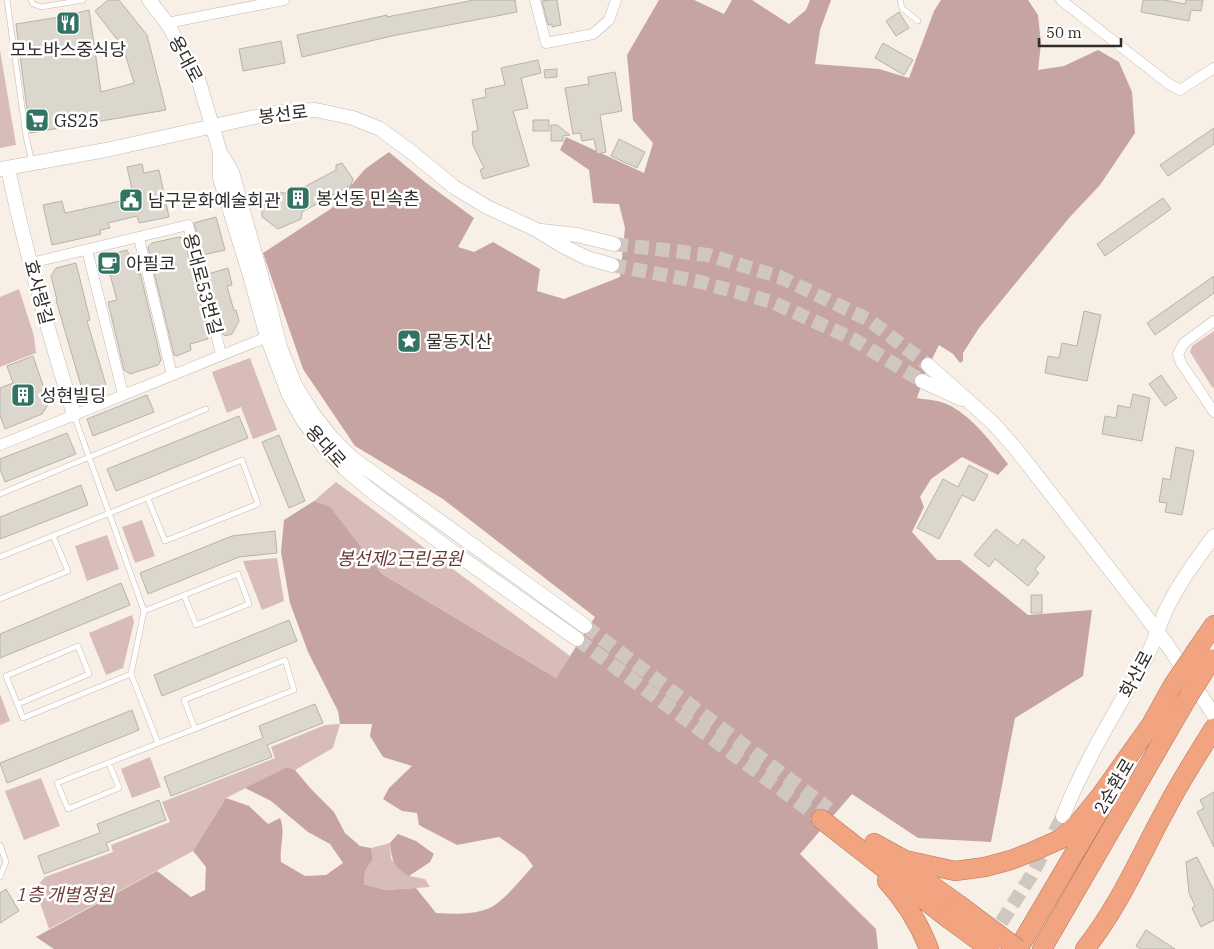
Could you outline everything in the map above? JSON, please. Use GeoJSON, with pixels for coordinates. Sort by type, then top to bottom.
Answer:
{"type":"FeatureCollection","features":[{"type":"Feature","properties":{"kind":"highway","name":"2순환로"},"geometry":{"type":"LineString","coordinates":[[1042,949],[1186,702],[1207,656],[1214,625]]}},
{"type":"Feature","properties":{"kind":"highway","name":"2순환로"},"geometry":{"type":"LineString","coordinates":[[1018,949],[1155,719],[1173,685],[1207,656]]}},
{"type":"Feature","properties":{"kind":"highway"},"geometry":{"type":"LineString","coordinates":[[869,848],[906,860],[955,871],[984,867],[1011,860],[1061,839],[1079,822],[1101,795],[1155,719]]}},
{"type":"Feature","properties":{"kind":"highway"},"geometry":{"type":"LineString","coordinates":[[1085,949],[1098,933],[1125,887],[1168,805],[1214,728]]}},
{"type":"Feature","properties":{"kind":"highway"},"geometry":{"type":"LineString","coordinates":[[825,814],[954,912],[1018,949]]}},
{"type":"Feature","properties":{"kind":"highway"},"geometry":{"type":"LineString","coordinates":[[869,848],[915,917],[929,949]]}},
{"type":"Feature","properties":{"kind":"highway"},"geometry":{"type":"LineString","coordinates":[[954,912],[990,949]]}},
{"type":"Feature","properties":{"kind":"street","name":"용대로"},"geometry":{"type":"LineString","coordinates":[[149,0],[167,23],[197,76],[220,152],[220,178],[267,337],[289,395],[304,422],[345,469],[375,494],[576,639]]}},
{"type":"Feature","properties":{"kind":"street"},"geometry":{"type":"LineString","coordinates":[[167,23],[284,0]]}},
{"type":"Feature","properties":{"kind":"street"},"geometry":{"type":"LineString","coordinates":[[535,0],[546,43],[593,34],[609,20],[616,0]]}},
{"type":"Feature","properties":{"kind":"street"},"geometry":{"type":"LineString","coordinates":[[1061,0],[1169,84],[1180,90],[1213,71]]}},
{"type":"Feature","properties":{"kind":"street","name":"봉선로"},"geometry":{"type":"LineString","coordinates":[[4,169],[106,150],[286,111],[316,110],[353,118],[380,129],[454,187],[487,207],[537,230]]}},
{"type":"Feature","properties":{"kind":"street","name":"용대로"},"geometry":{"type":"LineString","coordinates":[[220,152],[232,172],[280,347],[295,385],[313,414],[332,438],[352,458],[585,626]]}},
{"type":"Feature","properties":{"kind":"street","name":"효사랑길"},"geometry":{"type":"LineString","coordinates":[[4,169],[74,415]]}},
{"type":"Feature","properties":{"kind":"street","name":"용대로53번길"},"geometry":{"type":"LineString","coordinates":[[138,238],[188,225],[222,354]]}},
{"type":"Feature","properties":{"kind":"street"},"geometry":{"type":"LineString","coordinates":[[537,230],[577,235],[614,244]]}},
{"type":"Feature","properties":{"kind":"street"},"geometry":{"type":"LineString","coordinates":[[537,230],[587,258],[612,265]]}},
{"type":"Feature","properties":{"kind":"street"},"geometry":{"type":"LineString","coordinates":[[32,263],[138,238],[172,375]]}},
{"type":"Feature","properties":{"kind":"street"},"geometry":{"type":"LineString","coordinates":[[87,250],[123,394]]}},
{"type":"Feature","properties":{"kind":"street"},"geometry":{"type":"LineString","coordinates":[[1212,405],[1180,363],[1178,354],[1184,343],[1214,321]]}},
{"type":"Feature","properties":{"kind":"street","name":"용대로53번길"},"geometry":{"type":"LineString","coordinates":[[0,444],[267,337]]}},
{"type":"Feature","properties":{"kind":"street"},"geometry":{"type":"LineString","coordinates":[[928,365],[946,379],[968,402],[993,423],[1016,449],[1157,632],[1214,715]]}},
{"type":"Feature","properties":{"kind":"street"},"geometry":{"type":"LineString","coordinates":[[922,381],[968,402]]}},
{"type":"Feature","properties":{"kind":"street","name":"화산로"},"geometry":{"type":"LineString","coordinates":[[1063,816],[1072,793],[1148,652],[1166,610],[1185,575],[1214,536]]}},
{"type":"Feature","properties":{"kind":"lane"},"geometry":{"type":"LineString","coordinates":[[7,0],[26,136],[32,164]]}},
{"type":"Feature","properties":{"kind":"lane"},"geometry":{"type":"LineString","coordinates":[[32,0],[35,6],[41,7],[83,0]]}},
{"type":"Feature","properties":{"kind":"lane"},"geometry":{"type":"LineString","coordinates":[[900,0],[902,8],[918,21]]}},
{"type":"Feature","properties":{"kind":"lane"},"geometry":{"type":"LineString","coordinates":[[0,494],[89,456],[206,410]]}},
{"type":"Feature","properties":{"kind":"lane"},"geometry":{"type":"LineString","coordinates":[[74,415],[144,611],[130,674],[158,744]]}},
{"type":"Feature","properties":{"kind":"lane"},"geometry":{"type":"LineString","coordinates":[[0,557],[242,460],[258,504],[165,542],[148,499]]}},
{"type":"Feature","properties":{"kind":"lane"},"geometry":{"type":"LineString","coordinates":[[0,598],[68,571],[53,536]]}},
{"type":"Feature","properties":{"kind":"lane"},"geometry":{"type":"LineString","coordinates":[[144,611],[184,595],[238,574],[249,604],[196,625],[184,595]]}},
{"type":"Feature","properties":{"kind":"lane"},"geometry":{"type":"LineString","coordinates":[[18,704],[88,674],[78,646],[6,676],[23,718],[130,674]]}},
{"type":"Feature","properties":{"kind":"lane"},"geometry":{"type":"LineString","coordinates":[[109,763],[119,788],[68,809],[57,783],[158,744],[294,690],[285,660],[184,700],[195,729]]}},
{"type":"Feature","properties":{"kind":"lane"},"geometry":{"type":"LineString","coordinates":[[0,845],[6,862],[0,876]]}},
{"type":"Feature","properties":{"kind":"green space"},"geometry":{"type":"Polygon","coordinates":[[[0,50],[16,145],[0,148],[0,50]]]}},
{"type":"Feature","properties":{"kind":"green space"},"geometry":{"type":"Polygon","coordinates":[[[19,289],[34,336],[36,353],[0,367],[0,297],[19,289]]]}},
{"type":"Feature","properties":{"kind":"green space"},"geometry":{"type":"Polygon","coordinates":[[[1214,331],[1214,388],[1190,352],[1192,346],[1214,331]]]}},
{"type":"Feature","properties":{"kind":"green space"},"geometry":{"type":"Polygon","coordinates":[[[250,358],[277,430],[253,439],[241,407],[227,413],[212,372],[250,358]]]}},
{"type":"Feature","properties":{"kind":"green space","name":"봉선제2근린공원"},"geometry":{"type":"Polygon","coordinates":[[[336,482],[570,656],[556,678],[382,574],[330,508],[314,501],[336,482]]]}},
{"type":"Feature","properties":{"kind":"green space"},"geometry":{"type":"Polygon","coordinates":[[[142,520],[155,556],[135,563],[122,527],[142,520]]]}},
{"type":"Feature","properties":{"kind":"green space"},"geometry":{"type":"Polygon","coordinates":[[[107,535],[119,569],[87,581],[75,546],[107,535]]]}},
{"type":"Feature","properties":{"kind":"green space"},"geometry":{"type":"Polygon","coordinates":[[[277,558],[284,601],[262,610],[243,561],[277,558]]]}},
{"type":"Feature","properties":{"kind":"green space"},"geometry":{"type":"Polygon","coordinates":[[[132,615],[134,622],[123,668],[106,675],[89,633],[132,615]]]}},
{"type":"Feature","properties":{"kind":"green space"},"geometry":{"type":"Polygon","coordinates":[[[0,694],[10,721],[0,725],[0,694]]]}},
{"type":"Feature","properties":{"kind":"green space","name":"1층 개별정원"},"geometry":{"type":"Polygon","coordinates":[[[340,724],[333,748],[295,770],[287,767],[226,798],[193,851],[49,929],[35,888],[45,877],[113,852],[111,845],[170,822],[162,802],[275,758],[271,747],[325,725],[340,724]]]}},
{"type":"Feature","properties":{"kind":"green space"},"geometry":{"type":"Polygon","coordinates":[[[150,757],[161,787],[132,798],[121,769],[150,757]]]}},
{"type":"Feature","properties":{"kind":"green space"},"geometry":{"type":"Polygon","coordinates":[[[41,778],[60,826],[24,840],[5,791],[41,778]]]}},
{"type":"Feature","properties":{"kind":"green space"},"geometry":{"type":"Polygon","coordinates":[[[390,843],[391,859],[409,876],[425,879],[430,887],[385,890],[364,884],[365,871],[373,859],[371,848],[390,843]]]}},
{"type":"Feature","properties":{"kind":"shaded area"},"geometry":{"type":"Polygon","coordinates":[[[659,0],[694,0],[724,14],[732,0],[752,0],[789,24],[806,10],[810,0],[831,0],[820,30],[815,64],[879,69],[909,78],[934,11],[941,0],[1028,0],[1038,15],[1041,44],[1038,70],[1064,66],[1098,50],[1119,62],[1132,92],[1135,133],[1100,185],[1069,218],[979,328],[963,353],[963,361],[960,363],[953,354],[939,345],[926,371],[917,398],[943,402],[959,411],[982,432],[1008,464],[998,475],[962,457],[931,479],[920,497],[924,507],[912,532],[937,560],[960,560],[1028,615],[1092,610],[1083,676],[1015,718],[991,842],[918,838],[852,794],[800,854],[876,929],[878,949],[54,949],[36,937],[157,871],[191,897],[205,890],[206,867],[193,851],[226,798],[249,806],[268,824],[280,818],[282,823],[281,862],[305,876],[326,875],[343,863],[330,844],[308,832],[271,801],[245,788],[287,767],[295,770],[334,812],[345,833],[360,846],[371,848],[373,859],[365,871],[364,884],[385,890],[416,888],[436,913],[468,913],[487,909],[499,902],[512,890],[533,866],[525,855],[499,837],[457,845],[419,825],[417,813],[402,811],[383,799],[389,788],[412,766],[383,757],[370,736],[372,724],[340,724],[338,711],[308,652],[290,603],[281,552],[284,520],[314,501],[330,507],[382,574],[556,678],[595,617],[443,499],[355,446],[303,369],[263,253],[332,208],[365,169],[389,152],[425,182],[474,218],[458,247],[474,252],[493,242],[540,269],[537,291],[564,299],[620,277],[625,228],[619,204],[593,203],[589,170],[560,150],[566,137],[644,173],[653,143],[633,120],[627,55],[659,0]]]}},
{"type":"Feature","properties":{"kind":"shaded area"},"geometry":{"type":"Polygon","coordinates":[[[398,834],[416,841],[434,854],[430,862],[409,876],[396,866],[393,859],[390,843],[398,834]]]}},
{"type":"Feature","properties":{"kind":"building"},"geometry":{"type":"Polygon","coordinates":[[[108,0],[119,0],[147,35],[166,110],[30,133],[16,24],[89,10],[101,92],[134,83],[123,47],[95,11],[108,0]]]}},
{"type":"Feature","properties":{"kind":"building"},"geometry":{"type":"Polygon","coordinates":[[[474,0],[515,0],[517,12],[392,36],[302,57],[297,35],[387,15],[387,17],[474,0]]]}},
{"type":"Feature","properties":{"kind":"building"},"geometry":{"type":"Polygon","coordinates":[[[557,0],[561,25],[552,27],[552,24],[548,25],[542,1],[557,0]]]}},
{"type":"Feature","properties":{"kind":"building"},"geometry":{"type":"Polygon","coordinates":[[[1143,0],[1164,0],[1185,4],[1186,0],[1203,0],[1201,11],[1191,10],[1189,21],[1141,12],[1143,0]]]}},
{"type":"Feature","properties":{"kind":"building"},"geometry":{"type":"Polygon","coordinates":[[[899,12],[909,28],[896,36],[886,21],[899,12]]]}},
{"type":"Feature","properties":{"kind":"building"},"geometry":{"type":"Polygon","coordinates":[[[281,41],[285,63],[243,71],[239,49],[281,41]]]}},
{"type":"Feature","properties":{"kind":"building"},"geometry":{"type":"Polygon","coordinates":[[[883,43],[913,60],[904,75],[875,58],[883,43]]]}},
{"type":"Feature","properties":{"kind":"building"},"geometry":{"type":"Polygon","coordinates":[[[538,60],[541,73],[521,78],[528,108],[513,111],[529,166],[483,179],[480,170],[484,168],[473,145],[472,132],[478,130],[472,100],[486,97],[485,89],[505,85],[501,68],[538,60]]]}},
{"type":"Feature","properties":{"kind":"building"},"geometry":{"type":"Polygon","coordinates":[[[557,69],[557,77],[545,78],[544,70],[557,69]]]}},
{"type":"Feature","properties":{"kind":"building"},"geometry":{"type":"Polygon","coordinates":[[[615,72],[622,111],[600,115],[606,152],[597,154],[594,139],[582,141],[580,133],[573,134],[565,88],[589,84],[588,77],[615,72]]]}},
{"type":"Feature","properties":{"kind":"building"},"geometry":{"type":"Polygon","coordinates":[[[533,120],[549,120],[549,131],[533,131],[533,120]]]}},
{"type":"Feature","properties":{"kind":"building"},"geometry":{"type":"Polygon","coordinates":[[[551,125],[557,125],[570,135],[563,136],[563,141],[551,141],[551,125]]]}},
{"type":"Feature","properties":{"kind":"building"},"geometry":{"type":"Polygon","coordinates":[[[1214,128],[1214,144],[1168,176],[1160,165],[1214,128]]]}},
{"type":"Feature","properties":{"kind":"building"},"geometry":{"type":"Polygon","coordinates":[[[619,139],[645,152],[637,168],[611,156],[619,139]]]}},
{"type":"Feature","properties":{"kind":"building","name":"봉선동 민속촌"},"geometry":{"type":"Polygon","coordinates":[[[342,163],[353,179],[351,185],[302,212],[301,219],[278,229],[262,217],[262,203],[279,192],[291,194],[336,170],[336,165],[342,163]]]}},
{"type":"Feature","properties":{"kind":"building"},"geometry":{"type":"Polygon","coordinates":[[[142,164],[144,173],[159,170],[169,217],[139,223],[137,216],[108,223],[110,228],[100,230],[101,234],[52,245],[43,205],[62,201],[65,213],[134,198],[127,167],[142,164]]]}},
{"type":"Feature","properties":{"kind":"building"},"geometry":{"type":"Polygon","coordinates":[[[1163,198],[1171,209],[1105,256],[1097,244],[1163,198]]]}},
{"type":"Feature","properties":{"kind":"building"},"geometry":{"type":"Polygon","coordinates":[[[216,217],[225,250],[203,255],[194,223],[216,217]]]}},
{"type":"Feature","properties":{"kind":"building"},"geometry":{"type":"Polygon","coordinates":[[[179,237],[184,238],[206,324],[204,322],[208,339],[190,344],[191,350],[177,356],[174,355],[148,247],[152,243],[179,237]]]}},
{"type":"Feature","properties":{"kind":"building"},"geometry":{"type":"Polygon","coordinates":[[[127,250],[129,255],[133,254],[139,275],[140,272],[161,360],[158,365],[130,374],[124,370],[108,302],[117,300],[105,256],[127,250]]]}},
{"type":"Feature","properties":{"kind":"building"},"geometry":{"type":"Polygon","coordinates":[[[76,263],[90,320],[87,321],[106,385],[88,391],[81,386],[51,276],[56,268],[76,263]]]}},
{"type":"Feature","properties":{"kind":"building"},"geometry":{"type":"Polygon","coordinates":[[[228,268],[232,285],[227,286],[239,321],[232,334],[225,336],[208,274],[228,268]]]}},
{"type":"Feature","properties":{"kind":"building"},"geometry":{"type":"Polygon","coordinates":[[[1214,276],[1214,293],[1155,335],[1147,323],[1214,276]]]}},
{"type":"Feature","properties":{"kind":"building"},"geometry":{"type":"Polygon","coordinates":[[[1084,311],[1101,315],[1087,381],[1045,373],[1048,356],[1059,358],[1062,343],[1077,346],[1084,311]]]}},
{"type":"Feature","properties":{"kind":"building","name":"성현빌딩"},"geometry":{"type":"Polygon","coordinates":[[[33,356],[49,403],[42,414],[5,429],[0,415],[0,388],[13,383],[7,366],[33,356]]]}},
{"type":"Feature","properties":{"kind":"building"},"geometry":{"type":"Polygon","coordinates":[[[1161,375],[1177,398],[1165,406],[1149,384],[1161,375]]]}},
{"type":"Feature","properties":{"kind":"building"},"geometry":{"type":"Polygon","coordinates":[[[1133,394],[1150,398],[1142,441],[1102,434],[1105,416],[1116,418],[1118,405],[1130,408],[1133,394]]]}},
{"type":"Feature","properties":{"kind":"building"},"geometry":{"type":"Polygon","coordinates":[[[147,395],[154,412],[93,436],[87,419],[147,395]]]}},
{"type":"Feature","properties":{"kind":"building"},"geometry":{"type":"Polygon","coordinates":[[[239,416],[248,438],[116,491],[107,469],[239,416]]]}},
{"type":"Feature","properties":{"kind":"building"},"geometry":{"type":"Polygon","coordinates":[[[67,433],[76,454],[5,482],[0,469],[0,459],[67,433]]]}},
{"type":"Feature","properties":{"kind":"building"},"geometry":{"type":"Polygon","coordinates":[[[279,435],[305,501],[289,508],[262,442],[279,435]]]}},
{"type":"Feature","properties":{"kind":"building"},"geometry":{"type":"Polygon","coordinates":[[[1176,447],[1194,451],[1182,515],[1165,512],[1167,503],[1159,502],[1163,478],[1170,480],[1176,447]]]}},
{"type":"Feature","properties":{"kind":"building"},"geometry":{"type":"Polygon","coordinates":[[[969,465],[988,475],[974,501],[962,495],[939,539],[917,528],[943,479],[958,487],[969,465]]]}},
{"type":"Feature","properties":{"kind":"building"},"geometry":{"type":"Polygon","coordinates":[[[81,485],[88,505],[0,539],[0,517],[81,485]]]}},
{"type":"Feature","properties":{"kind":"building"},"geometry":{"type":"Polygon","coordinates":[[[996,529],[1018,546],[1023,539],[1045,557],[1035,569],[1039,573],[1028,586],[995,559],[989,567],[974,555],[996,529]]]}},
{"type":"Feature","properties":{"kind":"building"},"geometry":{"type":"Polygon","coordinates":[[[275,531],[277,553],[239,557],[148,594],[140,573],[232,536],[275,531]]]}},
{"type":"Feature","properties":{"kind":"building"},"geometry":{"type":"Polygon","coordinates":[[[121,583],[130,605],[0,658],[0,634],[121,583]]]}},
{"type":"Feature","properties":{"kind":"building"},"geometry":{"type":"Polygon","coordinates":[[[1031,595],[1042,595],[1042,613],[1031,613],[1031,595]]]}},
{"type":"Feature","properties":{"kind":"building"},"geometry":{"type":"Polygon","coordinates":[[[289,620],[297,641],[162,696],[154,675],[289,620]]]}},
{"type":"Feature","properties":{"kind":"building"},"geometry":{"type":"Polygon","coordinates":[[[315,704],[323,723],[267,745],[272,757],[171,796],[164,777],[263,738],[259,726],[315,704]]]}},
{"type":"Feature","properties":{"kind":"building"},"geometry":{"type":"Polygon","coordinates":[[[132,710],[139,730],[7,783],[0,763],[132,710]]]}},
{"type":"Feature","properties":{"kind":"building"},"geometry":{"type":"Polygon","coordinates":[[[1214,792],[1214,847],[1197,812],[1204,808],[1200,800],[1214,792]]]}},
{"type":"Feature","properties":{"kind":"building"},"geometry":{"type":"Polygon","coordinates":[[[159,800],[166,820],[106,843],[109,850],[44,874],[38,856],[100,833],[97,824],[159,800]]]}},
{"type":"Feature","properties":{"kind":"building"},"geometry":{"type":"Polygon","coordinates":[[[1197,857],[1214,891],[1214,920],[1201,927],[1192,908],[1195,906],[1189,893],[1186,862],[1197,857]]]}},
{"type":"Feature","properties":{"kind":"building"},"geometry":{"type":"Polygon","coordinates":[[[6,889],[19,911],[0,923],[0,893],[6,889]]]}},
{"type":"Feature","properties":{"kind":"building"},"geometry":{"type":"Polygon","coordinates":[[[1146,930],[1175,949],[1141,949],[1136,946],[1146,930]]]}},
{"type":"Feature","properties":{"kind":"tunnel"},"geometry":{"type":"LineString","coordinates":[[614,244],[708,255],[780,277],[869,320],[928,365]]}},
{"type":"Feature","properties":{"kind":"tunnel"},"geometry":{"type":"LineString","coordinates":[[612,265],[701,282],[772,302],[853,339],[922,381]]}},
{"type":"Feature","properties":{"kind":"tunnel"},"geometry":{"type":"LineString","coordinates":[[585,626],[829,809]]}},
{"type":"Feature","properties":{"kind":"tunnel"},"geometry":{"type":"LineString","coordinates":[[577,639],[821,819]]}},
{"type":"Feature","properties":{"kind":"tunnel"},"geometry":{"type":"LineString","coordinates":[[990,940],[1031,876],[1063,816]]}},
{"type":"Feature","properties":{"kind":"place","name":"모노바스중식당"},"geometry":{"type":"Point","coordinates":[68,23]}},
{"type":"Feature","properties":{"kind":"place","name":"GS25"},"geometry":{"type":"Point","coordinates":[37,120]}},
{"type":"Feature","properties":{"kind":"place","name":"봉선동 민속촌"},"geometry":{"type":"Point","coordinates":[298,198]}},
{"type":"Feature","properties":{"kind":"place","name":"남구문화예술회관"},"geometry":{"type":"Point","coordinates":[131,200]}},
{"type":"Feature","properties":{"kind":"place","name":"아필코"},"geometry":{"type":"Point","coordinates":[109,263]}},
{"type":"Feature","properties":{"kind":"place","name":"물동지산"},"geometry":{"type":"Point","coordinates":[409,341]}},
{"type":"Feature","properties":{"kind":"place","name":"성현빌딩"},"geometry":{"type":"Point","coordinates":[23,395]}}]}
